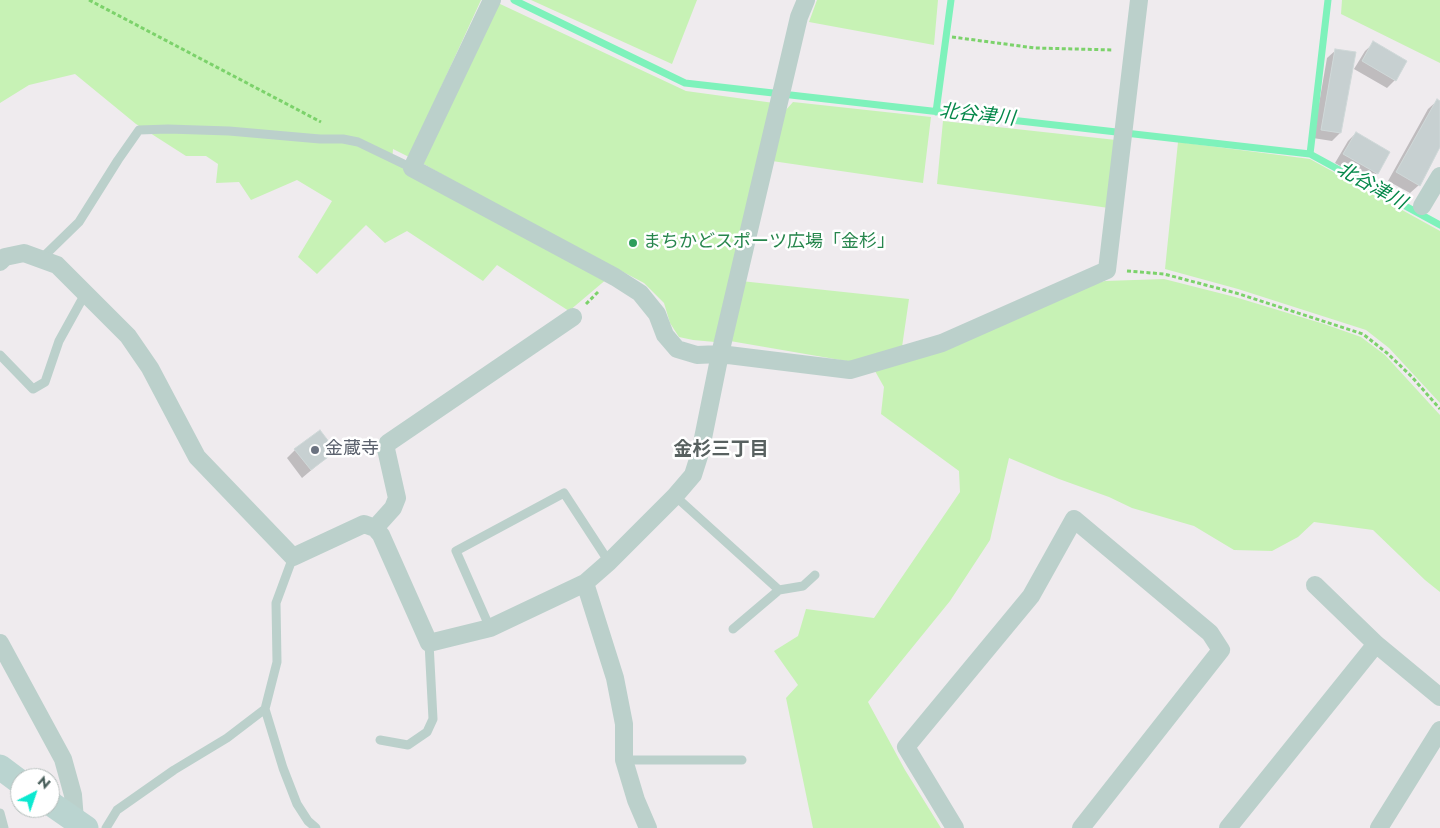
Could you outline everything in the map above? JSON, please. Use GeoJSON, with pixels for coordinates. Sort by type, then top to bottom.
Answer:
{"type":"FeatureCollection","features":[{"type":"Feature","properties":{"kind":"main road"},"geometry":{"type":"LineString","coordinates":[[60,810],[81,824]]}},
{"type":"Feature","properties":{"kind":"street"},"geometry":{"type":"LineString","coordinates":[[492,0],[412,168],[614,277],[640,293],[657,314],[665,335],[677,349],[696,355],[720,354],[850,370],[942,343],[1107,270],[1139,0]]}},
{"type":"Feature","properties":{"kind":"street"},"geometry":{"type":"LineString","coordinates":[[0,262],[5,257],[24,253],[57,265],[128,336],[150,368],[198,456],[293,557],[364,524],[374,528],[381,535],[429,644],[490,628],[585,583],[609,562],[675,496],[693,475],[700,453],[720,354],[799,17],[806,0]]}},
{"type":"Feature","properties":{"kind":"street"},"geometry":{"type":"LineString","coordinates":[[1422,206],[1440,176]]}},
{"type":"Feature","properties":{"kind":"street"},"geometry":{"type":"LineString","coordinates":[[374,528],[392,508],[397,498],[386,449],[388,443],[573,317]]}},
{"type":"Feature","properties":{"kind":"street"},"geometry":{"type":"LineString","coordinates":[[955,828],[906,747],[1031,596],[1074,519],[1210,633],[1221,650],[1081,828]]}},
{"type":"Feature","properties":{"kind":"street"},"geometry":{"type":"LineString","coordinates":[[585,583],[615,678],[624,724],[624,760],[636,800],[648,828]]}},
{"type":"Feature","properties":{"kind":"street"},"geometry":{"type":"LineString","coordinates":[[1315,585],[1376,644],[1440,697]]}},
{"type":"Feature","properties":{"kind":"street"},"geometry":{"type":"LineString","coordinates":[[0,643],[63,759],[81,824]]}},
{"type":"Feature","properties":{"kind":"street"},"geometry":{"type":"LineString","coordinates":[[1228,828],[1376,644]]}},
{"type":"Feature","properties":{"kind":"street"},"geometry":{"type":"LineString","coordinates":[[1379,828],[1440,730]]}},
{"type":"Feature","properties":{"kind":"lane"},"geometry":{"type":"LineString","coordinates":[[41,259],[79,222],[139,130],[229,132],[343,139],[358,142],[412,168]]}},
{"type":"Feature","properties":{"kind":"lane"},"geometry":{"type":"LineString","coordinates":[[0,355],[33,389],[45,382],[59,341],[85,294]]}},
{"type":"Feature","properties":{"kind":"lane"},"geometry":{"type":"LineString","coordinates":[[490,628],[456,551],[564,493],[609,562]]}},
{"type":"Feature","properties":{"kind":"lane"},"geometry":{"type":"LineString","coordinates":[[675,496],[779,590]]}},
{"type":"Feature","properties":{"kind":"lane"},"geometry":{"type":"LineString","coordinates":[[293,557],[276,603],[277,662],[265,709],[283,768],[297,804],[308,821],[316,828]]}},
{"type":"Feature","properties":{"kind":"lane"},"geometry":{"type":"LineString","coordinates":[[733,629],[779,590],[803,586],[815,575]]}},
{"type":"Feature","properties":{"kind":"lane"},"geometry":{"type":"LineString","coordinates":[[380,740],[408,745],[427,732],[433,719],[429,644]]}},
{"type":"Feature","properties":{"kind":"lane"},"geometry":{"type":"LineString","coordinates":[[106,828],[117,810],[174,770],[227,738],[265,709]]}},
{"type":"Feature","properties":{"kind":"lane"},"geometry":{"type":"LineString","coordinates":[[624,760],[742,760]]}},
{"type":"Feature","properties":{"kind":"lane"},"geometry":{"type":"LineString","coordinates":[[0,813],[4,828]]}},
{"type":"Feature","properties":{"kind":"path"},"geometry":{"type":"LineString","coordinates":[[89,0],[327,125],[343,139]]}},
{"type":"Feature","properties":{"kind":"path"},"geometry":{"type":"LineString","coordinates":[[952,37],[1035,48],[1132,51]]}},
{"type":"Feature","properties":{"kind":"path"},"geometry":{"type":"LineString","coordinates":[[1107,270],[1173,276],[1236,293],[1364,334],[1412,377],[1440,409]]}},
{"type":"Feature","properties":{"kind":"path"},"geometry":{"type":"LineString","coordinates":[[573,317],[614,277]]}},
{"type":"Feature","properties":{"kind":"green space"},"geometry":{"type":"Polygon","coordinates":[[[0,0],[481,0],[409,157],[393,149],[392,162],[608,278],[569,311],[497,265],[483,281],[407,231],[385,243],[366,225],[317,274],[298,257],[332,201],[297,180],[251,200],[239,182],[216,183],[218,164],[206,156],[186,156],[136,124],[75,74],[29,85],[0,103],[0,0]]]}},
{"type":"Feature","properties":{"kind":"green space"},"geometry":{"type":"Polygon","coordinates":[[[531,0],[697,0],[672,64],[531,0]]]}},
{"type":"Feature","properties":{"kind":"green space"},"geometry":{"type":"Polygon","coordinates":[[[817,0],[938,0],[934,45],[809,22],[817,0]]]}},
{"type":"Feature","properties":{"kind":"green space"},"geometry":{"type":"Polygon","coordinates":[[[1342,0],[1440,0],[1440,63],[1341,14],[1342,0]]]}},
{"type":"Feature","properties":{"kind":"green space"},"geometry":{"type":"Polygon","coordinates":[[[498,3],[686,91],[774,103],[715,342],[679,337],[670,323],[664,303],[644,283],[492,203],[422,163],[498,3]]]}},
{"type":"Feature","properties":{"kind":"green space"},"geometry":{"type":"Polygon","coordinates":[[[793,102],[931,117],[923,183],[772,161],[785,111],[793,102]]]}},
{"type":"Feature","properties":{"kind":"green space"},"geometry":{"type":"Polygon","coordinates":[[[943,121],[1116,140],[1109,208],[937,184],[943,121]]]}},
{"type":"Feature","properties":{"kind":"green space"},"geometry":{"type":"Polygon","coordinates":[[[1178,142],[1310,159],[1440,231],[1440,403],[1389,348],[1366,330],[1238,289],[1165,269],[1178,142]]]}},
{"type":"Feature","properties":{"kind":"green space"},"geometry":{"type":"Polygon","coordinates":[[[1164,279],[1235,297],[1361,337],[1385,355],[1440,415],[1440,592],[1373,530],[1314,522],[1298,537],[1272,551],[1234,550],[1194,526],[1132,508],[1109,497],[1009,458],[990,540],[950,601],[868,702],[905,770],[941,828],[813,828],[786,698],[798,685],[774,651],[798,636],[806,609],[874,618],[960,492],[959,471],[881,414],[884,387],[875,371],[1075,289],[1105,281],[1164,279]]]}},
{"type":"Feature","properties":{"kind":"green space"},"geometry":{"type":"Polygon","coordinates":[[[741,281],[909,299],[902,347],[852,362],[730,341],[741,281]]]}},
{"type":"Feature","properties":{"kind":"building"},"geometry":{"type":"Polygon","coordinates":[[[1373,41],[1407,61],[1396,81],[1362,61],[1373,41]]]}},
{"type":"Feature","properties":{"kind":"building"},"geometry":{"type":"Polygon","coordinates":[[[1335,49],[1356,52],[1341,133],[1321,130],[1335,49]]]}},
{"type":"Feature","properties":{"kind":"building"},"geometry":{"type":"Polygon","coordinates":[[[1437,99],[1440,101],[1440,147],[1420,186],[1396,172],[1437,99]]]}},
{"type":"Feature","properties":{"kind":"building"},"geometry":{"type":"Polygon","coordinates":[[[1356,132],[1390,152],[1378,174],[1343,154],[1356,132]]]}},
{"type":"Feature","properties":{"kind":"building","name":"金蔵寺"},"geometry":{"type":"Polygon","coordinates":[[[320,430],[336,451],[311,470],[294,449],[320,430]]]}},
{"type":"Feature","properties":{"kind":"waterway","name":"北谷津川"},"geometry":{"type":"LineString","coordinates":[[514,0],[685,83],[1310,154],[1440,225]]}},
{"type":"Feature","properties":{"kind":"waterway"},"geometry":{"type":"LineString","coordinates":[[936,112],[951,0]]}},
{"type":"Feature","properties":{"kind":"waterway"},"geometry":{"type":"LineString","coordinates":[[1310,154],[1328,0]]}},
{"type":"Feature","properties":{"kind":"place","name":"まちかどスポーツ広場「金杉」"},"geometry":{"type":"Point","coordinates":[633,243]}},
{"type":"Feature","properties":{"kind":"place","name":"金蔵寺"},"geometry":{"type":"Point","coordinates":[315,450]}},
{"type":"Feature","properties":{"kind":"district","name":"金杉三丁目"},"geometry":{"type":"Point","coordinates":[721,450]}}]}
